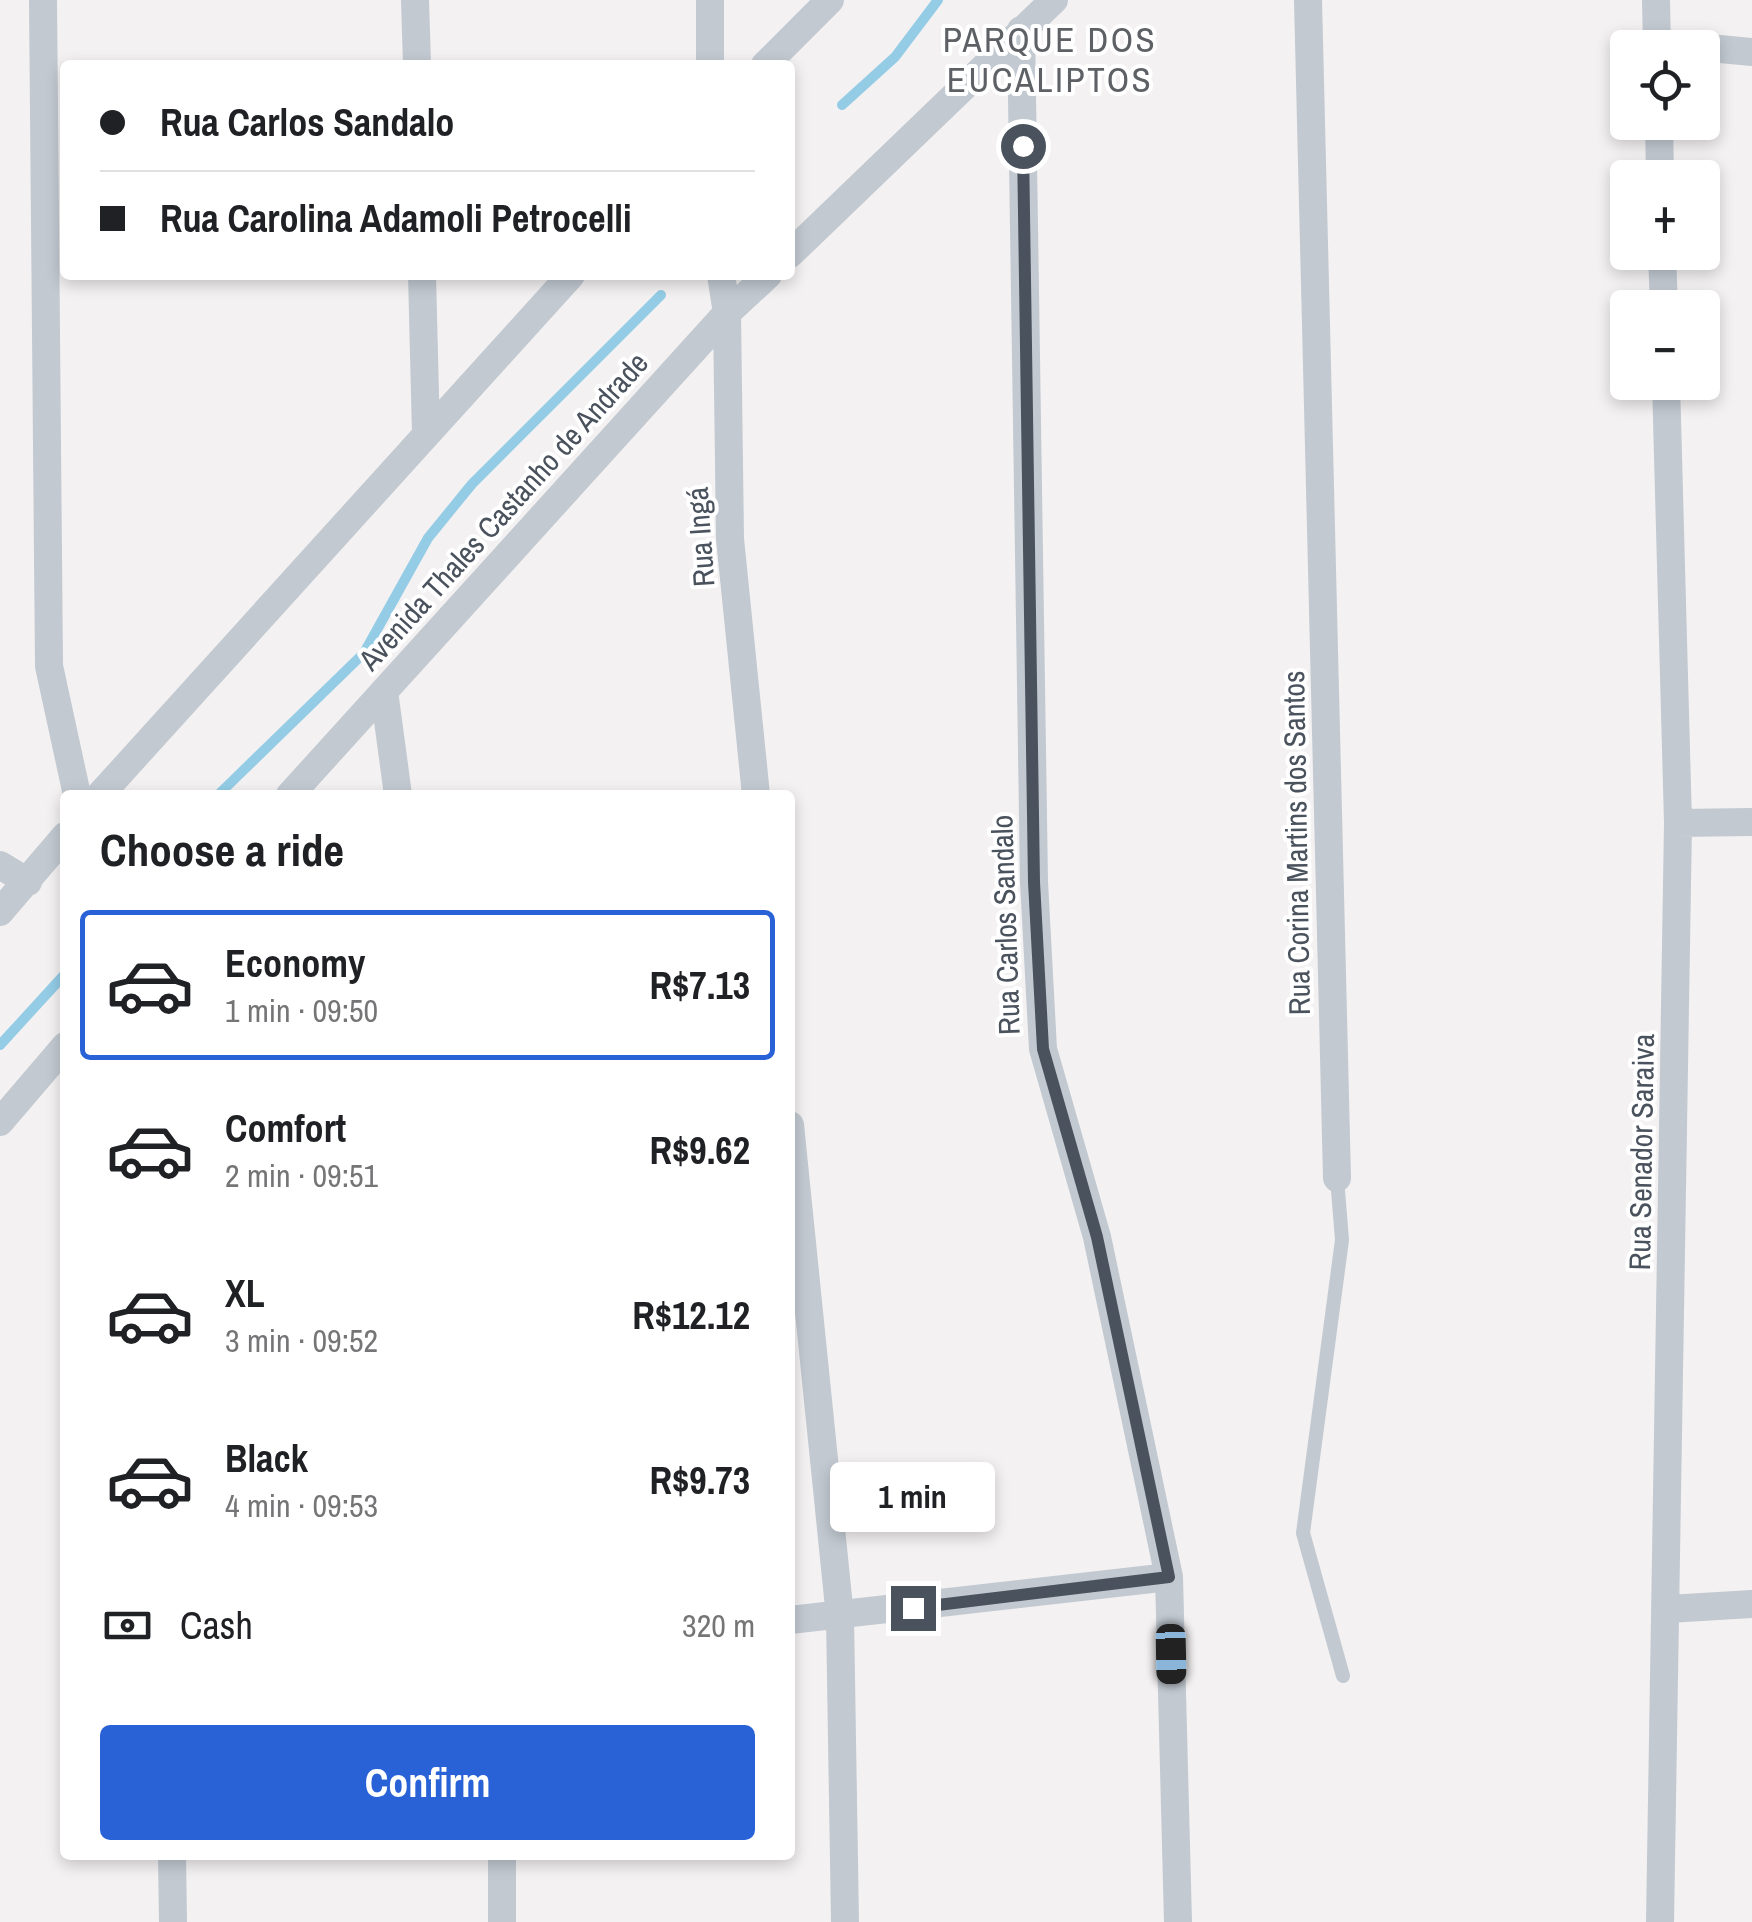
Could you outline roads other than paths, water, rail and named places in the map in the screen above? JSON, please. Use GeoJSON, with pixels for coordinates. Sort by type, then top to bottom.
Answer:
{"type":"FeatureCollection","features":[{"type":"Feature","properties":{"kind":"street"},"geometry":{"type":"LineString","coordinates":[[44,0],[49,666],[75,790]]}},
{"type":"Feature","properties":{"kind":"street"},"geometry":{"type":"LineString","coordinates":[[415,0],[416,60]]}},
{"type":"Feature","properties":{"kind":"street"},"geometry":{"type":"LineString","coordinates":[[710,0],[710,60]]}},
{"type":"Feature","properties":{"kind":"street"},"geometry":{"type":"LineString","coordinates":[[771,60],[830,0]]}},
{"type":"Feature","properties":{"kind":"street"},"geometry":{"type":"LineString","coordinates":[[795,249],[1054,0]]}},
{"type":"Feature","properties":{"kind":"street","name":"Rua Corina Martins dos Santos"},"geometry":{"type":"LineString","coordinates":[[1308,0],[1337,1178]]}},
{"type":"Feature","properties":{"kind":"street"},"geometry":{"type":"LineString","coordinates":[[1656,0],[1657,30]]}},
{"type":"Feature","properties":{"kind":"street","name":"Rua Carlos Sandalo"},"geometry":{"type":"LineString","coordinates":[[1021,30],[1034,882],[1043,1049],[1097,1237],[1169,1577],[1178,1922]]}},
{"type":"Feature","properties":{"kind":"street"},"geometry":{"type":"LineString","coordinates":[[1720,50],[1752,52]]}},
{"type":"Feature","properties":{"kind":"street"},"geometry":{"type":"LineString","coordinates":[[422,280],[426,434]]}},
{"type":"Feature","properties":{"kind":"street"},"geometry":{"type":"LineString","coordinates":[[105,790],[566,280]]}},
{"type":"Feature","properties":{"kind":"street","name":"Rua Ingá"},"geometry":{"type":"LineString","coordinates":[[722,280],[727,313],[730,539],[755,790]]}},
{"type":"Feature","properties":{"kind":"street","name":"Avenida Thales Castanho de Andrade"},"geometry":{"type":"LineString","coordinates":[[295,790],[727,313],[763,280]]}},
{"type":"Feature","properties":{"kind":"street","name":"Rua Senador Saraiva"},"geometry":{"type":"LineString","coordinates":[[1660,1922],[1678,822],[1666,400]]}},
{"type":"Feature","properties":{"kind":"street"},"geometry":{"type":"LineString","coordinates":[[384,692],[397,790]]}},
{"type":"Feature","properties":{"kind":"street"},"geometry":{"type":"LineString","coordinates":[[1678,822],[1752,822]]}},
{"type":"Feature","properties":{"kind":"street"},"geometry":{"type":"LineString","coordinates":[[0,912],[60,842]]}},
{"type":"Feature","properties":{"kind":"street"},"geometry":{"type":"LineString","coordinates":[[0,865],[28,882]]}},
{"type":"Feature","properties":{"kind":"street"},"geometry":{"type":"LineString","coordinates":[[0,1122],[60,1052]]}},
{"type":"Feature","properties":{"kind":"street"},"geometry":{"type":"LineString","coordinates":[[795,1174],[840,1617],[845,1922]]}},
{"type":"Feature","properties":{"kind":"street"},"geometry":{"type":"LineString","coordinates":[[795,1620],[1169,1577]]}},
{"type":"Feature","properties":{"kind":"street"},"geometry":{"type":"LineString","coordinates":[[1668,1609],[1752,1604]]}},
{"type":"Feature","properties":{"kind":"street"},"geometry":{"type":"LineString","coordinates":[[172,1860],[173,1922]]}},
{"type":"Feature","properties":{"kind":"street"},"geometry":{"type":"LineString","coordinates":[[502,1860],[502,1922]]}},
{"type":"Feature","properties":{"kind":"lane","name":"Rua Corina Martins dos Santos"},"geometry":{"type":"LineString","coordinates":[[1337,1178],[1342,1240],[1303,1533],[1344,1676]]}},
{"type":"Feature","properties":{"kind":"waterway"},"geometry":{"type":"LineString","coordinates":[[842,105],[895,57],[938,0]]}},
{"type":"Feature","properties":{"kind":"waterway"},"geometry":{"type":"LineString","coordinates":[[223,790],[364,653],[428,538],[472,484],[661,295]]}},
{"type":"Feature","properties":{"kind":"waterway"},"geometry":{"type":"LineString","coordinates":[[0,1045],[60,979]]}},
{"type":"Feature","properties":{"kind":"district","name":"PARQUE DOS EUCALIPTOS"},"geometry":{"type":"Point","coordinates":[1050,59]}}]}
